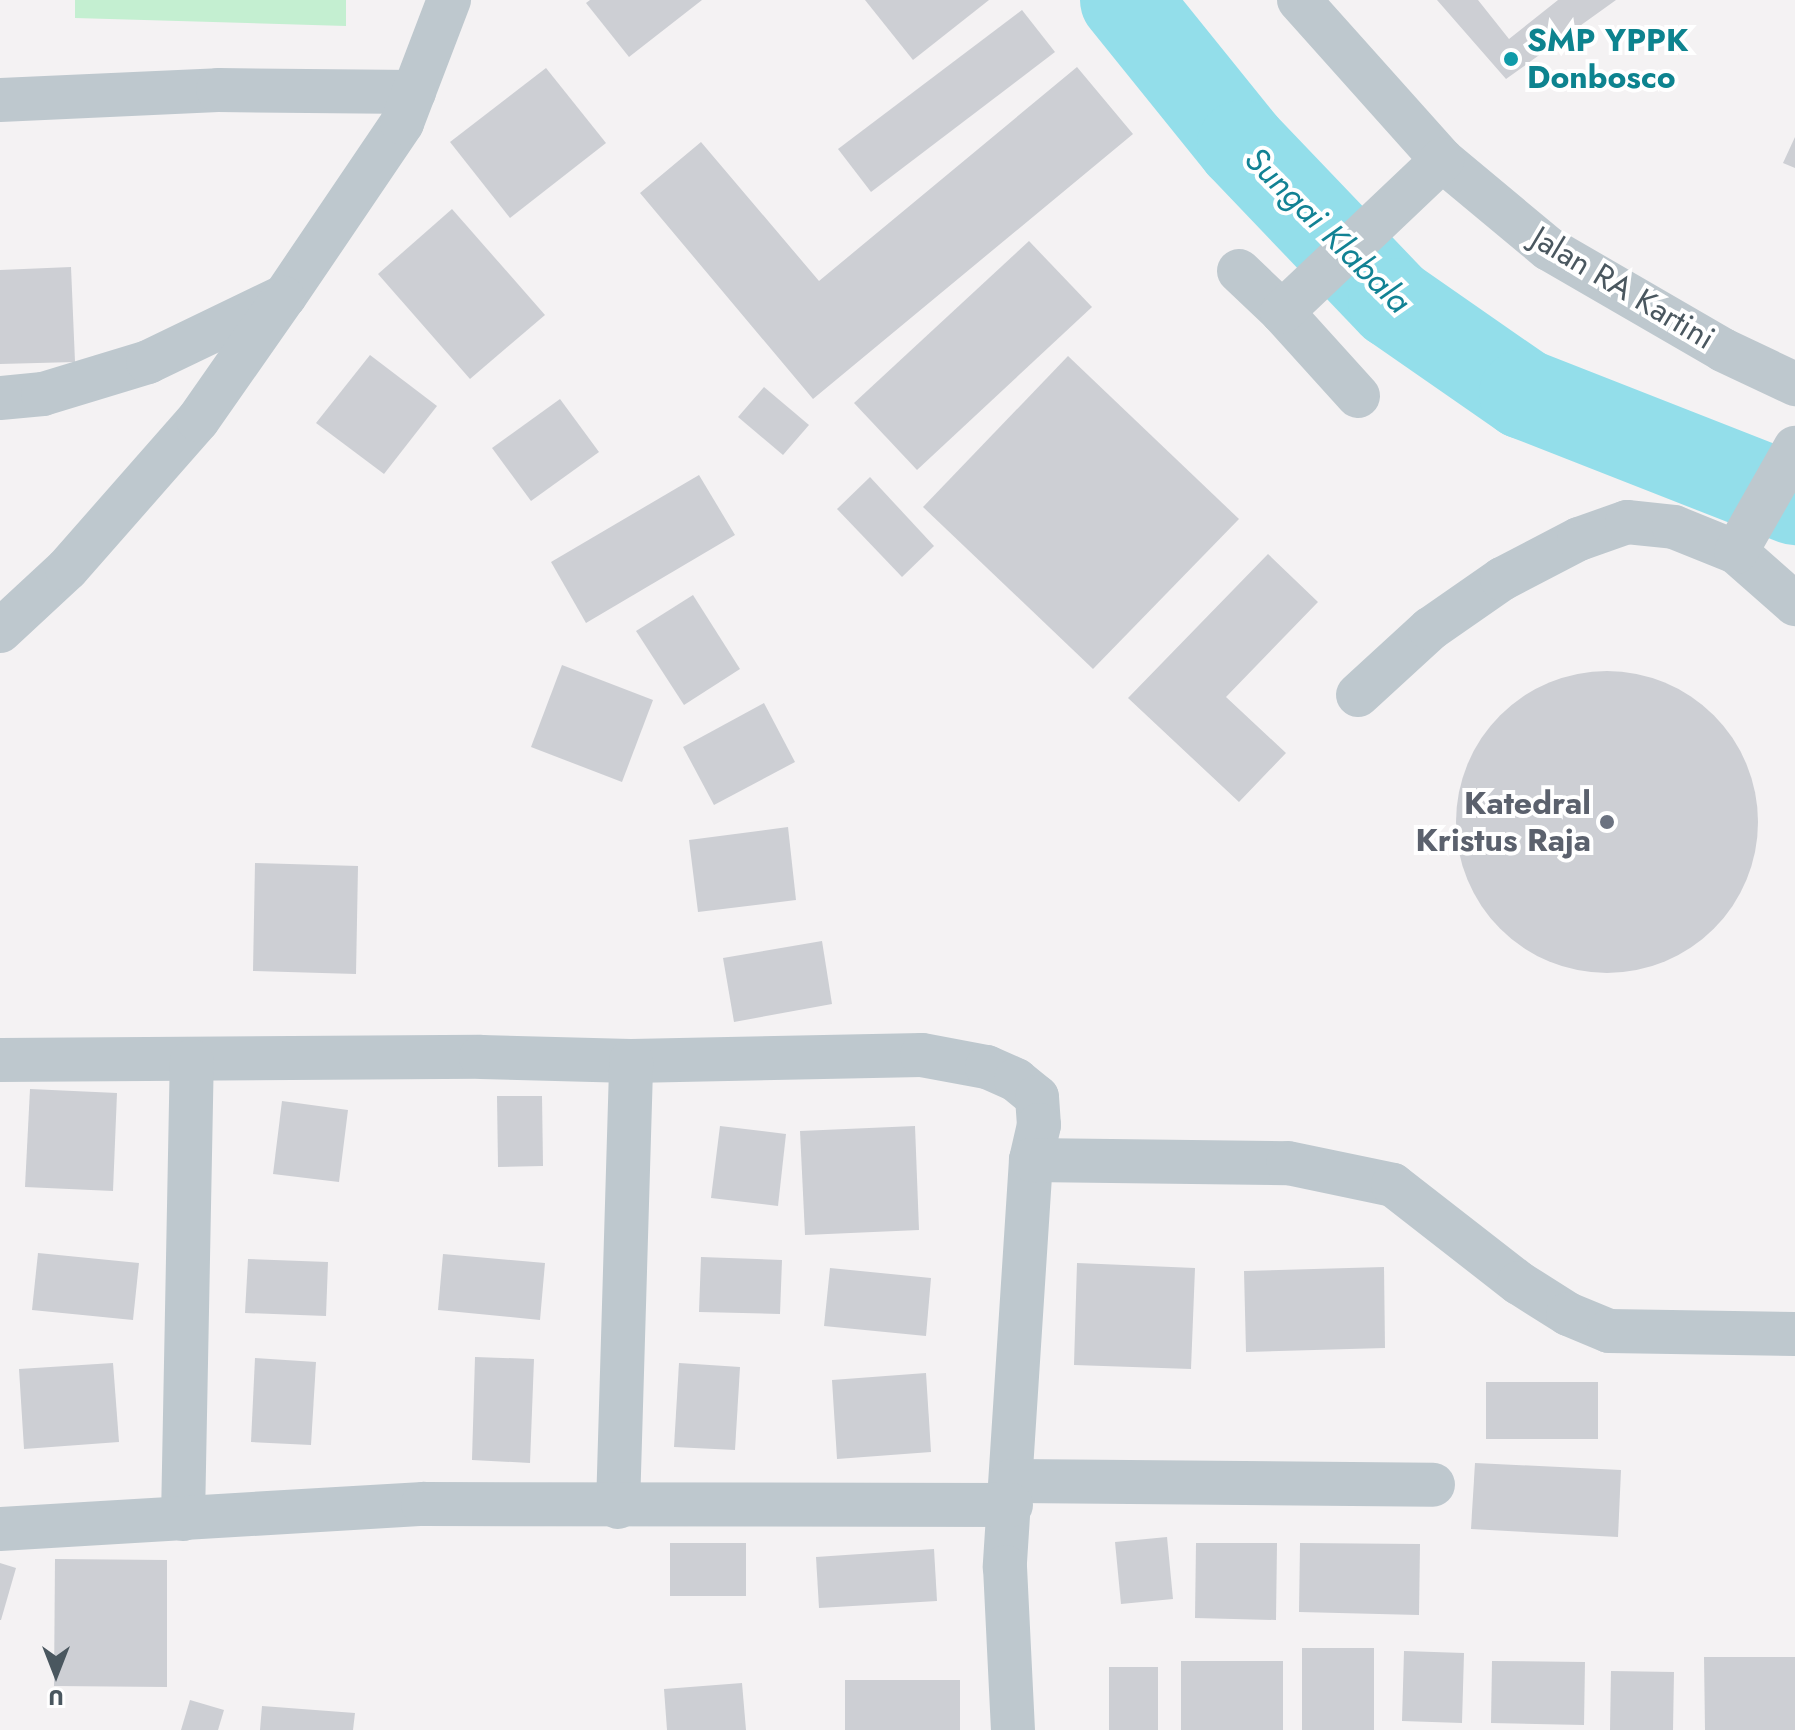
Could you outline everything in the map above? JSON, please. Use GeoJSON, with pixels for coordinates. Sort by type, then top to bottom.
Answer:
{"type":"FeatureCollection","features":[{"type":"Feature","properties":{"kind":"street"},"geometry":{"type":"LineString","coordinates":[[0,631],[67,569],[198,420],[402,123],[449,0]]}},
{"type":"Feature","properties":{"kind":"street","name":"Jalan RA Kartini"},"geometry":{"type":"LineString","coordinates":[[1299,0],[1442,160],[1549,249],[1723,350],[1795,384]]}},
{"type":"Feature","properties":{"kind":"street"},"geometry":{"type":"LineString","coordinates":[[0,100],[218,90],[414,92]]}},
{"type":"Feature","properties":{"kind":"street"},"geometry":{"type":"LineString","coordinates":[[1282,312],[1442,160]]}},
{"type":"Feature","properties":{"kind":"street"},"geometry":{"type":"LineString","coordinates":[[1239,271],[1282,312],[1358,396]]}},
{"type":"Feature","properties":{"kind":"street"},"geometry":{"type":"LineString","coordinates":[[0,398],[43,394],[148,362],[285,296]]}},
{"type":"Feature","properties":{"kind":"street"},"geometry":{"type":"LineString","coordinates":[[1744,539],[1795,448]]}},
{"type":"Feature","properties":{"kind":"street"},"geometry":{"type":"LineString","coordinates":[[1358,695],[1430,629],[1502,579],[1579,539],[1627,522],[1744,539],[1795,604]]}},
{"type":"Feature","properties":{"kind":"street"},"geometry":{"type":"LineString","coordinates":[[0,1060],[481,1057],[631,1061],[922,1055],[987,1067],[1016,1080],[1037,1097],[1039,1125],[1031,1160],[1005,1567],[1013,1730]]}},
{"type":"Feature","properties":{"kind":"street"},"geometry":{"type":"LineString","coordinates":[[183,1519],[192,1061]]}},
{"type":"Feature","properties":{"kind":"street"},"geometry":{"type":"LineString","coordinates":[[618,1507],[631,1061]]}},
{"type":"Feature","properties":{"kind":"street"},"geometry":{"type":"LineString","coordinates":[[1031,1160],[1288,1163],[1393,1185],[1519,1283],[1568,1314],[1609,1331],[1795,1334]]}},
{"type":"Feature","properties":{"kind":"street"},"geometry":{"type":"LineString","coordinates":[[0,1529],[423,1504],[618,1507],[1011,1493],[1433,1485]]}},
{"type":"Feature","properties":{"kind":"green space"},"geometry":{"type":"Polygon","coordinates":[[[75,0],[346,0],[346,26],[75,18],[75,0]]]}},
{"type":"Feature","properties":{"kind":"building"},"geometry":{"type":"Polygon","coordinates":[[[590,0],[702,0],[629,57],[586,3],[590,0]]]}},
{"type":"Feature","properties":{"kind":"building"},"geometry":{"type":"Polygon","coordinates":[[[865,0],[989,0],[913,60],[865,0]]]}},
{"type":"Feature","properties":{"kind":"building","name":"SMP YPPK Donbosco"},"geometry":{"type":"Polygon","coordinates":[[[1437,0],[1478,0],[1509,39],[1558,0],[1616,0],[1506,79],[1437,0]]]}},
{"type":"Feature","properties":{"kind":"building"},"geometry":{"type":"Polygon","coordinates":[[[1022,10],[1055,52],[871,192],[838,149],[1022,10]]]}},
{"type":"Feature","properties":{"kind":"building"},"geometry":{"type":"Polygon","coordinates":[[[1077,67],[1133,134],[813,399],[640,193],[701,142],[819,281],[1077,67]]]}},
{"type":"Feature","properties":{"kind":"building"},"geometry":{"type":"Polygon","coordinates":[[[546,68],[606,143],[510,218],[450,142],[546,68]]]}},
{"type":"Feature","properties":{"kind":"building"},"geometry":{"type":"Polygon","coordinates":[[[1795,137],[1795,168],[1783,163],[1795,137]]]}},
{"type":"Feature","properties":{"kind":"building"},"geometry":{"type":"Polygon","coordinates":[[[452,209],[545,315],[470,379],[378,274],[452,209]]]}},
{"type":"Feature","properties":{"kind":"building"},"geometry":{"type":"Polygon","coordinates":[[[1029,241],[1092,307],[917,470],[854,403],[1029,241]]]}},
{"type":"Feature","properties":{"kind":"building"},"geometry":{"type":"Polygon","coordinates":[[[71,267],[75,362],[0,364],[0,270],[71,267]]]}},
{"type":"Feature","properties":{"kind":"building"},"geometry":{"type":"Polygon","coordinates":[[[370,355],[437,406],[384,474],[316,423],[370,355]]]}},
{"type":"Feature","properties":{"kind":"building"},"geometry":{"type":"Polygon","coordinates":[[[1068,356],[1239,519],[1093,669],[923,507],[1068,356]]]}},
{"type":"Feature","properties":{"kind":"building"},"geometry":{"type":"Polygon","coordinates":[[[764,387],[809,425],[783,455],[738,417],[764,387]]]}},
{"type":"Feature","properties":{"kind":"building"},"geometry":{"type":"Polygon","coordinates":[[[560,399],[599,452],[531,501],[492,448],[560,399]]]}},
{"type":"Feature","properties":{"kind":"building"},"geometry":{"type":"Polygon","coordinates":[[[699,475],[735,535],[586,623],[551,562],[699,475]]]}},
{"type":"Feature","properties":{"kind":"building"},"geometry":{"type":"Polygon","coordinates":[[[870,477],[934,546],[902,577],[837,509],[870,477]]]}},
{"type":"Feature","properties":{"kind":"building"},"geometry":{"type":"Polygon","coordinates":[[[1268,554],[1318,602],[1226,697],[1286,753],[1239,802],[1128,698],[1268,554]]]}},
{"type":"Feature","properties":{"kind":"building"},"geometry":{"type":"Polygon","coordinates":[[[693,595],[740,669],[684,705],[636,631],[693,595]]]}},
{"type":"Feature","properties":{"kind":"building"},"geometry":{"type":"Polygon","coordinates":[[[562,665],[653,700],[622,782],[531,747],[562,665]]]}},
{"type":"Feature","properties":{"kind":"building","name":"Katedral Kristus Raja"},"geometry":{"type":"Polygon","coordinates":[[[1607,671],[1636,674],[1678,689],[1703,706],[1723,726],[1746,764],[1755,793],[1758,822],[1755,851],[1740,893],[1723,918],[1703,938],[1665,961],[1636,970],[1607,973],[1578,970],[1536,955],[1511,938],[1491,918],[1468,880],[1459,851],[1456,822],[1459,793],[1474,751],[1491,726],[1511,706],[1549,683],[1578,674],[1607,671]]]}},
{"type":"Feature","properties":{"kind":"building"},"geometry":{"type":"Polygon","coordinates":[[[764,703],[795,762],[714,805],[683,747],[764,703]]]}},
{"type":"Feature","properties":{"kind":"building"},"geometry":{"type":"Polygon","coordinates":[[[788,827],[796,900],[698,912],[689,840],[788,827]]]}},
{"type":"Feature","properties":{"kind":"building"},"geometry":{"type":"Polygon","coordinates":[[[255,863],[358,866],[356,974],[253,971],[255,863]]]}},
{"type":"Feature","properties":{"kind":"building"},"geometry":{"type":"Polygon","coordinates":[[[822,941],[832,1004],[734,1022],[723,958],[822,941]]]}},
{"type":"Feature","properties":{"kind":"building"},"geometry":{"type":"Polygon","coordinates":[[[30,1089],[117,1093],[113,1191],[25,1187],[30,1089]]]}},
{"type":"Feature","properties":{"kind":"building"},"geometry":{"type":"Polygon","coordinates":[[[497,1096],[542,1096],[543,1166],[498,1167],[497,1096]]]}},
{"type":"Feature","properties":{"kind":"building"},"geometry":{"type":"Polygon","coordinates":[[[282,1101],[348,1110],[339,1182],[273,1174],[282,1101]]]}},
{"type":"Feature","properties":{"kind":"building"},"geometry":{"type":"Polygon","coordinates":[[[720,1126],[786,1134],[778,1206],[711,1198],[720,1126]]]}},
{"type":"Feature","properties":{"kind":"building"},"geometry":{"type":"Polygon","coordinates":[[[915,1126],[919,1230],[805,1235],[800,1131],[915,1126]]]}},
{"type":"Feature","properties":{"kind":"building"},"geometry":{"type":"Polygon","coordinates":[[[38,1253],[139,1263],[133,1320],[32,1310],[38,1253]]]}},
{"type":"Feature","properties":{"kind":"building"},"geometry":{"type":"Polygon","coordinates":[[[443,1254],[545,1263],[540,1320],[438,1310],[443,1254]]]}},
{"type":"Feature","properties":{"kind":"building"},"geometry":{"type":"Polygon","coordinates":[[[701,1257],[782,1260],[780,1314],[699,1312],[701,1257]]]}},
{"type":"Feature","properties":{"kind":"building"},"geometry":{"type":"Polygon","coordinates":[[[248,1259],[328,1262],[326,1316],[245,1313],[248,1259]]]}},
{"type":"Feature","properties":{"kind":"building"},"geometry":{"type":"Polygon","coordinates":[[[1077,1263],[1195,1268],[1191,1369],[1074,1365],[1077,1263]]]}},
{"type":"Feature","properties":{"kind":"building"},"geometry":{"type":"Polygon","coordinates":[[[1384,1267],[1385,1348],[1246,1352],[1244,1271],[1384,1267]]]}},
{"type":"Feature","properties":{"kind":"building"},"geometry":{"type":"Polygon","coordinates":[[[830,1268],[931,1278],[926,1336],[824,1326],[830,1268]]]}},
{"type":"Feature","properties":{"kind":"building"},"geometry":{"type":"Polygon","coordinates":[[[475,1357],[534,1359],[530,1463],[472,1460],[475,1357]]]}},
{"type":"Feature","properties":{"kind":"building"},"geometry":{"type":"Polygon","coordinates":[[[255,1358],[316,1362],[311,1445],[251,1442],[255,1358]]]}},
{"type":"Feature","properties":{"kind":"building"},"geometry":{"type":"Polygon","coordinates":[[[113,1363],[119,1442],[24,1449],[19,1369],[113,1363]]]}},
{"type":"Feature","properties":{"kind":"building"},"geometry":{"type":"Polygon","coordinates":[[[679,1363],[740,1367],[735,1450],[674,1447],[679,1363]]]}},
{"type":"Feature","properties":{"kind":"building"},"geometry":{"type":"Polygon","coordinates":[[[926,1373],[931,1452],[837,1459],[832,1380],[926,1373]]]}},
{"type":"Feature","properties":{"kind":"building"},"geometry":{"type":"Polygon","coordinates":[[[1486,1382],[1598,1382],[1598,1439],[1486,1439],[1486,1382]]]}},
{"type":"Feature","properties":{"kind":"building"},"geometry":{"type":"Polygon","coordinates":[[[1475,1463],[1621,1470],[1618,1537],[1471,1529],[1475,1463]]]}},
{"type":"Feature","properties":{"kind":"building"},"geometry":{"type":"Polygon","coordinates":[[[1167,1537],[1173,1599],[1121,1604],[1115,1542],[1167,1537]]]}},
{"type":"Feature","properties":{"kind":"building"},"geometry":{"type":"Polygon","coordinates":[[[670,1543],[746,1543],[746,1596],[670,1596],[670,1543]]]}},
{"type":"Feature","properties":{"kind":"building"},"geometry":{"type":"Polygon","coordinates":[[[1196,1543],[1277,1543],[1276,1620],[1195,1618],[1196,1543]]]}},
{"type":"Feature","properties":{"kind":"building"},"geometry":{"type":"Polygon","coordinates":[[[1300,1543],[1420,1544],[1419,1615],[1299,1612],[1300,1543]]]}},
{"type":"Feature","properties":{"kind":"building"},"geometry":{"type":"Polygon","coordinates":[[[934,1549],[937,1601],[819,1608],[816,1557],[934,1549]]]}},
{"type":"Feature","properties":{"kind":"building"},"geometry":{"type":"Polygon","coordinates":[[[55,1559],[167,1560],[167,1687],[54,1686],[55,1559]]]}},
{"type":"Feature","properties":{"kind":"building"},"geometry":{"type":"Polygon","coordinates":[[[0,1563],[16,1568],[1,1620],[0,1620],[0,1563]]]}},
{"type":"Feature","properties":{"kind":"building"},"geometry":{"type":"Polygon","coordinates":[[[1302,1648],[1374,1648],[1374,1730],[1302,1730],[1302,1648]]]}},
{"type":"Feature","properties":{"kind":"building"},"geometry":{"type":"Polygon","coordinates":[[[1404,1651],[1464,1653],[1462,1723],[1402,1721],[1404,1651]]]}},
{"type":"Feature","properties":{"kind":"building"},"geometry":{"type":"Polygon","coordinates":[[[1704,1657],[1795,1657],[1795,1730],[1705,1730],[1704,1657]]]}},
{"type":"Feature","properties":{"kind":"building"},"geometry":{"type":"Polygon","coordinates":[[[1181,1661],[1283,1661],[1283,1730],[1181,1730],[1181,1661]]]}},
{"type":"Feature","properties":{"kind":"building"},"geometry":{"type":"Polygon","coordinates":[[[1492,1661],[1585,1662],[1584,1725],[1491,1723],[1492,1661]]]}},
{"type":"Feature","properties":{"kind":"building"},"geometry":{"type":"Polygon","coordinates":[[[1109,1667],[1158,1667],[1158,1730],[1109,1730],[1109,1667]]]}},
{"type":"Feature","properties":{"kind":"building"},"geometry":{"type":"Polygon","coordinates":[[[1611,1671],[1674,1672],[1673,1730],[1610,1730],[1611,1671]]]}},
{"type":"Feature","properties":{"kind":"building"},"geometry":{"type":"Polygon","coordinates":[[[845,1680],[960,1680],[960,1730],[845,1730],[845,1680]]]}},
{"type":"Feature","properties":{"kind":"building"},"geometry":{"type":"Polygon","coordinates":[[[742,1683],[746,1730],[667,1730],[664,1689],[742,1683]]]}},
{"type":"Feature","properties":{"kind":"building"},"geometry":{"type":"Polygon","coordinates":[[[190,1700],[224,1710],[218,1730],[181,1730],[190,1700]]]}},
{"type":"Feature","properties":{"kind":"building"},"geometry":{"type":"Polygon","coordinates":[[[262,1706],[355,1713],[353,1730],[260,1730],[262,1706]]]}},
{"type":"Feature","properties":{"kind":"waterway","name":"Sungai Klabala"},"geometry":{"type":"LineString","coordinates":[[1125,0],[1242,145],[1393,303],[1524,394],[1795,500]]}},
{"type":"Feature","properties":{"kind":"place","name":"SMP YPPK Donbosco"},"geometry":{"type":"Point","coordinates":[1511,59]}},
{"type":"Feature","properties":{"kind":"place","name":"Katedral Kristus Raja"},"geometry":{"type":"Point","coordinates":[1607,822]}}]}
